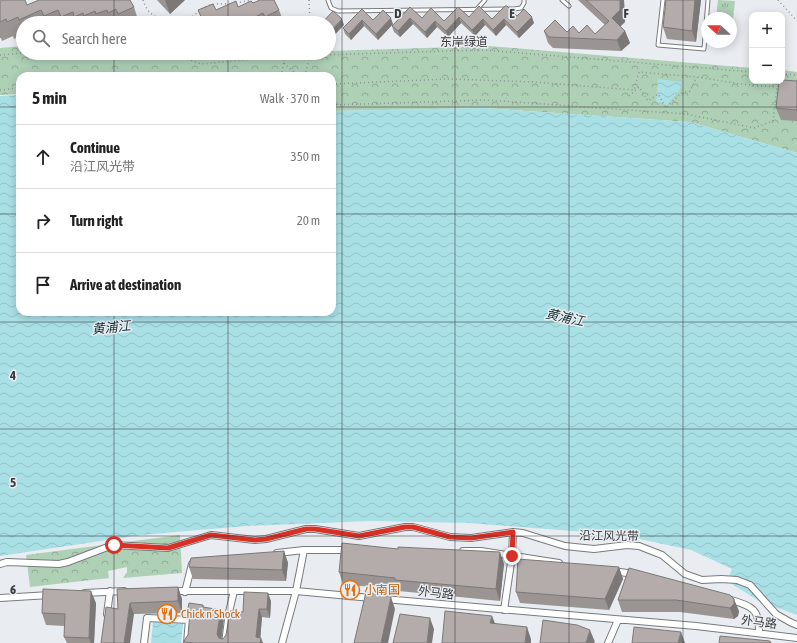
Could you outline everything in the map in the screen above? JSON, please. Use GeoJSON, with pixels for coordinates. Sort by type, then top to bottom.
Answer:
{"type":"FeatureCollection","features":[{"type":"Feature","properties":{"kind":"street","name":"沿江风光带"},"geometry":{"type":"LineString","coordinates":[[0,564],[7,562],[59,564],[114,545],[168,548],[211,535],[255,540],[266,539],[306,529],[359,536],[405,527],[413,527],[450,537],[471,538],[513,532],[523,533],[564,546],[594,549],[628,545],[639,546],[662,555],[685,574],[702,580],[738,580],[750,585],[776,614],[797,625]]}},
{"type":"Feature","properties":{"kind":"street"},"geometry":{"type":"LineString","coordinates":[[504,610],[512,556],[513,532]]}},
{"type":"Feature","properties":{"kind":"street"},"geometry":{"type":"LineString","coordinates":[[282,643],[296,591],[304,550]]}},
{"type":"Feature","properties":{"kind":"street"},"geometry":{"type":"LineString","coordinates":[[272,554],[304,550],[358,550]]}},
{"type":"Feature","properties":{"kind":"street"},"geometry":{"type":"LineString","coordinates":[[458,551],[481,551],[566,564]]}},
{"type":"Feature","properties":{"kind":"street"},"geometry":{"type":"LineString","coordinates":[[184,592],[193,562],[201,561]]}},
{"type":"Feature","properties":{"kind":"street"},"geometry":{"type":"LineString","coordinates":[[605,570],[644,577]]}},
{"type":"Feature","properties":{"kind":"street"},"geometry":{"type":"LineString","coordinates":[[106,621],[110,591]]}},
{"type":"Feature","properties":{"kind":"street"},"geometry":{"type":"LineString","coordinates":[[78,593],[132,591]]}},
{"type":"Feature","properties":{"kind":"street","name":"外马路"},"geometry":{"type":"LineString","coordinates":[[162,591],[296,591],[759,633],[796,640]]}},
{"type":"Feature","properties":{"kind":"street"},"geometry":{"type":"LineString","coordinates":[[226,643],[229,612],[234,591]]}},
{"type":"Feature","properties":{"kind":"street"},"geometry":{"type":"LineString","coordinates":[[0,598],[55,595]]}},
{"type":"Feature","properties":{"kind":"street"},"geometry":{"type":"LineString","coordinates":[[720,597],[752,609],[758,616],[759,633]]}},
{"type":"Feature","properties":{"kind":"street"},"geometry":{"type":"LineString","coordinates":[[144,643],[147,618],[189,620],[187,643]]}},
{"type":"Feature","properties":{"kind":"street"},"geometry":{"type":"LineString","coordinates":[[608,643],[618,620]]}},
{"type":"Feature","properties":{"kind":"lane"},"geometry":{"type":"LineString","coordinates":[[328,0],[331,8],[338,11],[514,9],[520,8],[524,3],[524,0]]}},
{"type":"Feature","properties":{"kind":"lane"},"geometry":{"type":"LineString","coordinates":[[477,9],[485,0]]}},
{"type":"Feature","properties":{"kind":"lane"},"geometry":{"type":"LineString","coordinates":[[562,0],[569,6]]}},
{"type":"Feature","properties":{"kind":"lane"},"geometry":{"type":"LineString","coordinates":[[663,0],[658,45],[704,49],[708,0]]}},
{"type":"Feature","properties":{"kind":"path"},"geometry":{"type":"LineString","coordinates":[[143,0],[147,8],[154,16]]}},
{"type":"Feature","properties":{"kind":"path"},"geometry":{"type":"LineString","coordinates":[[192,16],[202,8],[210,5],[242,3],[252,0]]}},
{"type":"Feature","properties":{"kind":"path"},"geometry":{"type":"LineString","coordinates":[[309,0],[310,16]]}},
{"type":"Feature","properties":{"kind":"path"},"geometry":{"type":"LineString","coordinates":[[778,0],[797,21]]}},
{"type":"Feature","properties":{"kind":"path","name":"东岸绿道"},"geometry":{"type":"LineString","coordinates":[[336,53],[484,50],[749,72]]}},
{"type":"Feature","properties":{"kind":"path"},"geometry":{"type":"LineString","coordinates":[[0,55],[16,54]]}},
{"type":"Feature","properties":{"kind":"path","name":"东岸绿道"},"geometry":{"type":"LineString","coordinates":[[191,60],[201,64],[244,60]]}},
{"type":"Feature","properties":{"kind":"path"},"geometry":{"type":"LineString","coordinates":[[282,72],[285,60]]}},
{"type":"Feature","properties":{"kind":"path"},"geometry":{"type":"LineString","coordinates":[[306,72],[309,60]]}},
{"type":"Feature","properties":{"kind":"path"},"geometry":{"type":"LineString","coordinates":[[284,63],[294,72]]}},
{"type":"Feature","properties":{"kind":"path"},"geometry":{"type":"LineString","coordinates":[[336,84],[448,79],[534,82],[634,90],[639,72],[697,77],[742,84],[784,88]]}},
{"type":"Feature","properties":{"kind":"path"},"geometry":{"type":"LineString","coordinates":[[785,74],[797,75]]}},
{"type":"Feature","properties":{"kind":"path"},"geometry":{"type":"LineString","coordinates":[[629,96],[639,87],[648,101],[658,94],[666,108],[681,92],[690,91],[697,77]]}},
{"type":"Feature","properties":{"kind":"path"},"geometry":{"type":"LineString","coordinates":[[336,105],[486,100],[686,114],[754,128],[773,121],[777,87]]}},
{"type":"Feature","properties":{"kind":"path"},"geometry":{"type":"LineString","coordinates":[[0,90],[16,88]]}},
{"type":"Feature","properties":{"kind":"green space"},"geometry":{"type":"Polygon","coordinates":[[[718,0],[735,1],[734,12],[717,12],[718,0]]]}},
{"type":"Feature","properties":{"kind":"green space"},"geometry":{"type":"Polygon","coordinates":[[[489,46],[749,68],[749,84],[785,84],[785,70],[797,72],[797,153],[690,122],[484,108],[336,111],[336,72],[16,72],[16,94],[0,95],[0,48],[16,47],[16,60],[336,60],[336,51],[489,46]]]}},
{"type":"Feature","properties":{"kind":"green space"},"geometry":{"type":"Polygon","coordinates":[[[180,535],[182,573],[123,578],[127,572],[127,567],[108,571],[109,578],[30,587],[26,555],[180,535]]]}},
{"type":"Feature","properties":{"kind":"water"},"geometry":{"type":"Polygon","coordinates":[[[658,79],[681,82],[680,90],[667,105],[656,102],[658,79]]]}},
{"type":"Feature","properties":{"kind":"water","name":"黄浦江"},"geometry":{"type":"Polygon","coordinates":[[[16,95],[16,316],[336,316],[336,111],[484,108],[690,122],[797,153],[797,615],[761,602],[727,581],[732,569],[691,550],[635,538],[598,533],[468,523],[371,521],[246,526],[141,535],[0,556],[0,96],[16,95]]]}},
{"type":"Feature","properties":{"kind":"water"},"geometry":{"type":"Polygon","coordinates":[[[153,622],[183,624],[181,643],[151,643],[153,622]]]}},
{"type":"Feature","properties":{"kind":"building"},"geometry":{"type":"Polygon","coordinates":[[[25,0],[27,5],[39,0],[130,0],[134,7],[118,14],[116,9],[108,13],[107,10],[96,14],[95,11],[84,16],[83,13],[74,16],[73,12],[61,16],[58,10],[44,16],[41,10],[28,16],[16,16],[16,18],[7,22],[6,19],[0,22],[0,1],[25,0]]]}},
{"type":"Feature","properties":{"kind":"building"},"geometry":{"type":"Polygon","coordinates":[[[260,0],[274,0],[279,10],[267,16],[264,16],[263,13],[257,16],[201,16],[198,10],[213,4],[216,10],[236,1],[238,7],[251,1],[253,3],[260,0]]]}},
{"type":"Feature","properties":{"kind":"building"},"geometry":{"type":"Polygon","coordinates":[[[586,0],[620,0],[620,10],[612,18],[625,31],[617,40],[549,37],[544,31],[555,20],[567,32],[573,26],[579,33],[587,25],[595,34],[609,21],[586,0]]]}},
{"type":"Feature","properties":{"kind":"building"},"geometry":{"type":"Polygon","coordinates":[[[666,0],[695,0],[692,31],[663,27],[666,0]]]}},
{"type":"Feature","properties":{"kind":"building"},"geometry":{"type":"Polygon","coordinates":[[[479,6],[492,19],[505,6],[507,6],[517,16],[524,9],[532,17],[517,32],[504,19],[493,30],[483,19],[472,30],[459,17],[446,31],[435,21],[425,32],[410,18],[398,31],[392,26],[410,7],[422,18],[431,8],[444,21],[458,7],[469,17],[479,6]]]}},
{"type":"Feature","properties":{"kind":"building"},"geometry":{"type":"Polygon","coordinates":[[[362,9],[373,20],[383,10],[391,18],[376,34],[362,20],[349,34],[343,28],[362,9]]]}},
{"type":"Feature","properties":{"kind":"building"},"geometry":{"type":"Polygon","coordinates":[[[333,11],[342,19],[336,25],[336,16],[328,16],[333,11]]]}},
{"type":"Feature","properties":{"kind":"building"},"geometry":{"type":"Polygon","coordinates":[[[785,80],[797,81],[797,110],[776,108],[779,84],[785,84],[785,80]]]}},
{"type":"Feature","properties":{"kind":"building"},"geometry":{"type":"Polygon","coordinates":[[[342,543],[398,549],[398,547],[500,552],[496,589],[395,580],[395,578],[339,572],[342,543]]]}},
{"type":"Feature","properties":{"kind":"building"},"geometry":{"type":"Polygon","coordinates":[[[284,551],[282,570],[189,567],[191,558],[284,551]]]}},
{"type":"Feature","properties":{"kind":"building"},"geometry":{"type":"Polygon","coordinates":[[[518,559],[619,567],[605,599],[516,592],[518,559]]]}},
{"type":"Feature","properties":{"kind":"building"},"geometry":{"type":"Polygon","coordinates":[[[629,568],[730,595],[734,599],[734,604],[730,608],[676,600],[618,600],[629,568]]]}},
{"type":"Feature","properties":{"kind":"building"},"geometry":{"type":"Polygon","coordinates":[[[178,587],[178,601],[130,603],[124,643],[101,643],[106,607],[118,609],[117,589],[178,587]]]}},
{"type":"Feature","properties":{"kind":"building"},"geometry":{"type":"Polygon","coordinates":[[[43,589],[91,591],[89,638],[64,637],[65,614],[42,613],[43,589]]]}},
{"type":"Feature","properties":{"kind":"building"},"geometry":{"type":"Polygon","coordinates":[[[244,592],[268,593],[267,609],[259,609],[256,637],[261,638],[260,643],[184,642],[188,635],[190,612],[188,608],[189,603],[221,610],[217,634],[219,638],[223,639],[226,635],[230,611],[243,612],[244,592]]]}},
{"type":"Feature","properties":{"kind":"building"},"geometry":{"type":"Polygon","coordinates":[[[366,592],[391,597],[381,643],[354,643],[366,592]]]}},
{"type":"Feature","properties":{"kind":"building"},"geometry":{"type":"Polygon","coordinates":[[[445,611],[492,616],[490,623],[527,627],[525,643],[442,643],[445,611]]]}},
{"type":"Feature","properties":{"kind":"building"},"geometry":{"type":"Polygon","coordinates":[[[400,614],[430,618],[427,643],[393,643],[400,614]]]}},
{"type":"Feature","properties":{"kind":"building"},"geometry":{"type":"Polygon","coordinates":[[[543,620],[577,625],[590,630],[586,643],[540,643],[543,620]]]}},
{"type":"Feature","properties":{"kind":"building"},"geometry":{"type":"Polygon","coordinates":[[[634,627],[681,632],[678,643],[632,643],[634,627]]]}},
{"type":"Feature","properties":{"kind":"building"},"geometry":{"type":"Polygon","coordinates":[[[720,636],[770,641],[771,643],[719,643],[720,636]]]}},
{"type":"Feature","properties":{"kind":"place","name":"小南国"},"geometry":{"type":"Point","coordinates":[350,590]}},
{"type":"Feature","properties":{"kind":"place","name":"Chick n´Shock"},"geometry":{"type":"Point","coordinates":[167,614]}},
{"type":"Feature","properties":{"kind":"route"},"geometry":{"type":"LineString","coordinates":[[114,545],[168,548],[177,544],[211,535],[255,540],[266,539],[306,529],[315,529],[359,536],[405,527],[413,527],[450,537],[471,538],[513,532],[512,556]]}}]}
